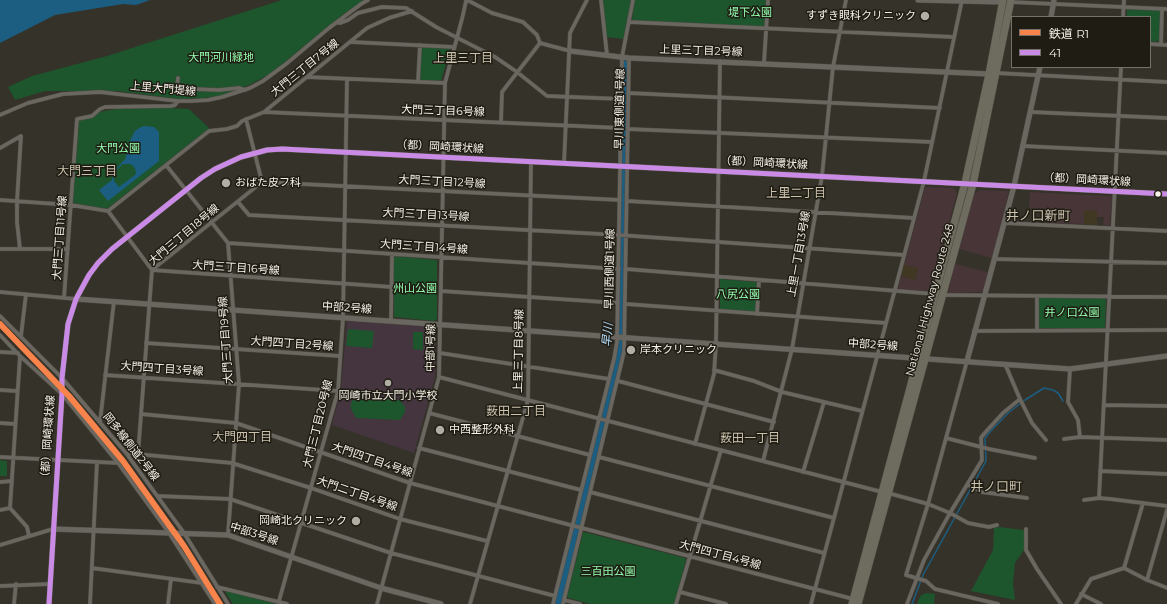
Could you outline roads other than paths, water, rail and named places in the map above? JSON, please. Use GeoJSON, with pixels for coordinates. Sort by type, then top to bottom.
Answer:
{"type":"FeatureCollection","features":[{"type":"Feature","properties":{"kind":"highway","name":"National Highway Route 248"},"geometry":{"type":"LineString","coordinates":[[855,602],[886,493],[969,184],[1007,1]]}},
{"type":"Feature","properties":{"kind":"street","name":"上里大門堤線"},"geometry":{"type":"LineString","coordinates":[[0,114],[28,103],[63,94],[100,92],[178,101],[208,100],[245,90],[263,81],[337,22],[368,0]]}},
{"type":"Feature","properties":{"kind":"street"},"geometry":{"type":"LineString","coordinates":[[564,163],[570,33],[587,0]]}},
{"type":"Feature","properties":{"kind":"street"},"geometry":{"type":"LineString","coordinates":[[602,0],[607,55]]}},
{"type":"Feature","properties":{"kind":"street","name":"早川西側道1号線"},"geometry":{"type":"LineString","coordinates":[[553,604],[609,379],[617,337],[622,57],[632,0]]}},
{"type":"Feature","properties":{"kind":"street"},"geometry":{"type":"LineString","coordinates":[[764,63],[768,0]]}},
{"type":"Feature","properties":{"kind":"street","name":"上里一丁目13号線"},"geometry":{"type":"LineString","coordinates":[[763,461],[792,349],[804,284],[822,176],[833,67],[846,0]]}},
{"type":"Feature","properties":{"kind":"street"},"geometry":{"type":"LineString","coordinates":[[918,0],[1054,2],[1167,9]]}},
{"type":"Feature","properties":{"kind":"street"},"geometry":{"type":"LineString","coordinates":[[811,604],[924,181],[962,0]]}},
{"type":"Feature","properties":{"kind":"street"},"geometry":{"type":"LineString","coordinates":[[1123,16],[1124,0]]}},
{"type":"Feature","properties":{"kind":"street"},"geometry":{"type":"LineString","coordinates":[[457,38],[466,1],[469,1],[492,13],[523,22],[537,35],[540,43],[502,92],[501,122]]}},
{"type":"Feature","properties":{"kind":"street"},"geometry":{"type":"LineString","coordinates":[[1051,16],[1054,2]]}},
{"type":"Feature","properties":{"kind":"street"},"geometry":{"type":"LineString","coordinates":[[337,22],[348,20],[358,13],[382,8],[406,8],[436,28],[495,57],[517,72],[547,96],[622,99]]}},
{"type":"Feature","properties":{"kind":"street"},"geometry":{"type":"LineString","coordinates":[[1161,44],[1162,9]]}},
{"type":"Feature","properties":{"kind":"street","name":"大門三丁目7号線"},"geometry":{"type":"LineString","coordinates":[[108,211],[209,131],[237,126],[264,112],[367,28],[389,18],[412,11]]}},
{"type":"Feature","properties":{"kind":"street"},"geometry":{"type":"LineString","coordinates":[[629,22],[954,37]]}},
{"type":"Feature","properties":{"kind":"street","name":"中部1号線"},"geometry":{"type":"LineString","coordinates":[[377,604],[439,377],[445,83],[457,38]]}},
{"type":"Feature","properties":{"kind":"street"},"geometry":{"type":"LineString","coordinates":[[350,42],[454,47]]}},
{"type":"Feature","properties":{"kind":"street","name":"上里三丁目2号線"},"geometry":{"type":"LineString","coordinates":[[540,43],[570,51],[629,58],[1039,75],[1167,82]]}},
{"type":"Feature","properties":{"kind":"street"},"geometry":{"type":"LineString","coordinates":[[1151,44],[1167,45]]}},
{"type":"Feature","properties":{"kind":"street"},"geometry":{"type":"LineString","coordinates":[[418,82],[420,46]]}},
{"type":"Feature","properties":{"kind":"street","name":"早川東側道1号線"},"geometry":{"type":"LineString","coordinates":[[599,457],[624,352],[629,58]]}},
{"type":"Feature","properties":{"kind":"street"},"geometry":{"type":"LineString","coordinates":[[695,444],[714,370],[716,344],[720,61]]}},
{"type":"Feature","properties":{"kind":"street"},"geometry":{"type":"LineString","coordinates":[[998,604],[935,589],[926,581],[906,575],[928,504],[1014,186],[1040,68]]}},
{"type":"Feature","properties":{"kind":"street"},"geometry":{"type":"LineString","coordinates":[[1099,498],[1121,68]]}},
{"type":"Feature","properties":{"kind":"street"},"geometry":{"type":"LineString","coordinates":[[178,78],[177,86],[192,89],[220,90],[239,88],[245,90]]}},
{"type":"Feature","properties":{"kind":"street"},"geometry":{"type":"LineString","coordinates":[[307,78],[445,83]]}},
{"type":"Feature","properties":{"kind":"street","name":"大門三丁目20号線"},"geometry":{"type":"LineString","coordinates":[[279,601],[338,391],[344,284],[347,79]]}},
{"type":"Feature","properties":{"kind":"street"},"geometry":{"type":"LineString","coordinates":[[629,93],[940,108]]}},
{"type":"Feature","properties":{"kind":"street","name":"大門三丁目11号線"},"geometry":{"type":"LineString","coordinates":[[64,298],[77,119],[92,116],[100,109],[106,107],[171,106],[175,105],[178,101]]}},
{"type":"Feature","properties":{"kind":"street","name":"大門三丁目6号線"},"geometry":{"type":"LineString","coordinates":[[264,112],[621,128]]}},
{"type":"Feature","properties":{"kind":"street"},"geometry":{"type":"LineString","coordinates":[[1031,112],[1167,118]]}},
{"type":"Feature","properties":{"kind":"street"},"geometry":{"type":"LineString","coordinates":[[246,120],[262,182]]}},
{"type":"Feature","properties":{"kind":"street"},"geometry":{"type":"LineString","coordinates":[[628,129],[932,142]]}},
{"type":"Feature","properties":{"kind":"street"},"geometry":{"type":"LineString","coordinates":[[0,148],[20,136],[17,201],[17,222],[20,249]]}},
{"type":"Feature","properties":{"kind":"street"},"geometry":{"type":"LineString","coordinates":[[1023,146],[1167,153]]}},
{"type":"Feature","properties":{"kind":"street","name":"（都）岡崎環状線"},"geometry":{"type":"LineString","coordinates":[[48,604],[62,378],[68,324],[76,299],[81,287],[98,263],[127,236],[215,168],[229,161],[255,153],[282,149],[1167,194]]}},
{"type":"Feature","properties":{"kind":"street","name":"上里三丁目8号線"},"geometry":{"type":"LineString","coordinates":[[470,604],[528,400],[531,161]]}},
{"type":"Feature","properties":{"kind":"street"},"geometry":{"type":"LineString","coordinates":[[166,165],[228,243]]}},
{"type":"Feature","properties":{"kind":"street","name":"大門三丁目12号線"},"geometry":{"type":"LineString","coordinates":[[262,182],[620,200]]}},
{"type":"Feature","properties":{"kind":"street","name":"大門三丁目18号線"},"geometry":{"type":"LineString","coordinates":[[138,454],[152,270],[262,182]]}},
{"type":"Feature","properties":{"kind":"street"},"geometry":{"type":"LineString","coordinates":[[0,200],[71,205],[108,211],[152,270]]}},
{"type":"Feature","properties":{"kind":"street"},"geometry":{"type":"LineString","coordinates":[[627,201],[914,218]]}},
{"type":"Feature","properties":{"kind":"street","name":"大門三丁目13号線"},"geometry":{"type":"LineString","coordinates":[[238,202],[248,215],[442,224],[627,235],[904,255]]}},
{"type":"Feature","properties":{"kind":"street"},"geometry":{"type":"LineString","coordinates":[[1004,223],[1167,231]]}},
{"type":"Feature","properties":{"kind":"street","name":"大門三丁目14号線"},"geometry":{"type":"LineString","coordinates":[[228,243],[619,269]]}},
{"type":"Feature","properties":{"kind":"street","name":"大門三丁目19号線"},"geometry":{"type":"LineString","coordinates":[[228,243],[239,384],[232,463],[228,535]]}},
{"type":"Feature","properties":{"kind":"street"},"geometry":{"type":"LineString","coordinates":[[0,248],[68,249]]}},
{"type":"Feature","properties":{"kind":"street"},"geometry":{"type":"LineString","coordinates":[[391,321],[392,254]]}},
{"type":"Feature","properties":{"kind":"street"},"geometry":{"type":"LineString","coordinates":[[994,260],[1167,263]]}},
{"type":"Feature","properties":{"kind":"street"},"geometry":{"type":"LineString","coordinates":[[626,269],[939,294],[1167,297]]}},
{"type":"Feature","properties":{"kind":"street","name":"大門三丁目16号線"},"geometry":{"type":"LineString","coordinates":[[152,270],[392,287]]}},
{"type":"Feature","properties":{"kind":"street"},"geometry":{"type":"LineString","coordinates":[[757,314],[759,280]]}},
{"type":"Feature","properties":{"kind":"street"},"geometry":{"type":"LineString","coordinates":[[441,291],[618,303]]}},
{"type":"Feature","properties":{"kind":"street"},"geometry":{"type":"LineString","coordinates":[[0,292],[76,299]]}},
{"type":"Feature","properties":{"kind":"street"},"geometry":{"type":"LineString","coordinates":[[21,336],[26,294]]}},
{"type":"Feature","properties":{"kind":"street"},"geometry":{"type":"LineString","coordinates":[[1037,296],[1037,330]]}},
{"type":"Feature","properties":{"kind":"street","name":"中部2号線"},"geometry":{"type":"LineString","coordinates":[[76,299],[1070,368],[1167,356]]}},
{"type":"Feature","properties":{"kind":"street"},"geometry":{"type":"LineString","coordinates":[[100,422],[114,302]]}},
{"type":"Feature","properties":{"kind":"street"},"geometry":{"type":"LineString","coordinates":[[626,304],[886,323]]}},
{"type":"Feature","properties":{"kind":"street","name":"岡多線側道2号線"},"geometry":{"type":"LineString","coordinates":[[0,316],[62,378],[126,453],[184,533],[228,604]]}},
{"type":"Feature","properties":{"kind":"street"},"geometry":{"type":"LineString","coordinates":[[974,331],[1167,330]]}},
{"type":"Feature","properties":{"kind":"street"},"geometry":{"type":"LineString","coordinates":[[0,335],[62,394],[118,462],[169,533],[215,604]]}},
{"type":"Feature","properties":{"kind":"street","name":"大門四丁目2号線"},"geometry":{"type":"LineString","coordinates":[[146,343],[340,356]]}},
{"type":"Feature","properties":{"kind":"street"},"geometry":{"type":"LineString","coordinates":[[0,352],[19,354]]}},
{"type":"Feature","properties":{"kind":"street"},"geometry":{"type":"LineString","coordinates":[[440,353],[609,379]]}},
{"type":"Feature","properties":{"kind":"street"},"geometry":{"type":"LineString","coordinates":[[19,354],[10,508],[27,527],[29,536]]}},
{"type":"Feature","properties":{"kind":"street"},"geometry":{"type":"LineString","coordinates":[[1005,364],[1032,423],[1046,440]]}},
{"type":"Feature","properties":{"kind":"street"},"geometry":{"type":"LineString","coordinates":[[1070,368],[1068,402],[1078,420],[1080,437]]}},
{"type":"Feature","properties":{"kind":"street"},"geometry":{"type":"LineString","coordinates":[[714,370],[754,381],[782,392],[862,411]]}},
{"type":"Feature","properties":{"kind":"street","name":"大門四丁目3号線"},"geometry":{"type":"LineString","coordinates":[[106,375],[338,391]]}},
{"type":"Feature","properties":{"kind":"street"},"geometry":{"type":"LineString","coordinates":[[439,377],[928,504],[950,513],[968,523],[978,526],[989,527],[997,525]]}},
{"type":"Feature","properties":{"kind":"street"},"geometry":{"type":"LineString","coordinates":[[618,381],[774,422]]}},
{"type":"Feature","properties":{"kind":"street"},"geometry":{"type":"LineString","coordinates":[[0,390],[17,391]]}},
{"type":"Feature","properties":{"kind":"street"},"geometry":{"type":"LineString","coordinates":[[907,604],[924,560],[982,460],[981,438],[985,432],[1020,399]]}},
{"type":"Feature","properties":{"kind":"street"},"geometry":{"type":"LineString","coordinates":[[803,472],[824,402]]}},
{"type":"Feature","properties":{"kind":"street"},"geometry":{"type":"LineString","coordinates":[[1104,404],[1167,406]]}},
{"type":"Feature","properties":{"kind":"street"},"geometry":{"type":"LineString","coordinates":[[429,413],[590,455]]}},
{"type":"Feature","properties":{"kind":"street","name":"大門四丁目4号線"},"geometry":{"type":"LineString","coordinates":[[141,414],[236,423],[410,483],[815,589],[855,602]]}},
{"type":"Feature","properties":{"kind":"street"},"geometry":{"type":"LineString","coordinates":[[0,423],[15,424]]}},
{"type":"Feature","properties":{"kind":"street"},"geometry":{"type":"LineString","coordinates":[[1064,439],[1080,437],[1167,440]]}},
{"type":"Feature","properties":{"kind":"street"},"geometry":{"type":"LineString","coordinates":[[946,438],[989,449],[1035,458]]}},
{"type":"Feature","properties":{"kind":"street"},"geometry":{"type":"LineString","coordinates":[[419,448],[581,490]]}},
{"type":"Feature","properties":{"kind":"street"},"geometry":{"type":"LineString","coordinates":[[676,604],[721,450]]}},
{"type":"Feature","properties":{"kind":"street","name":"大門二丁目4号線"},"geometry":{"type":"LineString","coordinates":[[126,453],[232,463],[311,488],[400,519],[487,541]]}},
{"type":"Feature","properties":{"kind":"street"},"geometry":{"type":"LineString","coordinates":[[0,457],[118,462]]}},
{"type":"Feature","properties":{"kind":"street"},"geometry":{"type":"LineString","coordinates":[[580,604],[564,602],[599,457],[834,518]]}},
{"type":"Feature","properties":{"kind":"street"},"geometry":{"type":"LineString","coordinates":[[90,604],[97,462]]}},
{"type":"Feature","properties":{"kind":"street"},"geometry":{"type":"LineString","coordinates":[[1100,471],[1167,474]]}},
{"type":"Feature","properties":{"kind":"street"},"geometry":{"type":"LineString","coordinates":[[0,482],[12,481]]}},
{"type":"Feature","properties":{"kind":"street"},"geometry":{"type":"LineString","coordinates":[[968,485],[982,492],[1028,498]]}},
{"type":"Feature","properties":{"kind":"street"},"geometry":{"type":"LineString","coordinates":[[590,492],[824,553]]}},
{"type":"Feature","properties":{"kind":"street"},"geometry":{"type":"LineString","coordinates":[[158,496],[230,499],[391,554],[555,596]]}},
{"type":"Feature","properties":{"kind":"street"},"geometry":{"type":"LineString","coordinates":[[1084,500],[1099,498],[1167,506]]}},
{"type":"Feature","properties":{"kind":"street"},"geometry":{"type":"LineString","coordinates":[[1124,568],[1143,503]]}},
{"type":"Feature","properties":{"kind":"street"},"geometry":{"type":"LineString","coordinates":[[0,510],[10,508]]}},
{"type":"Feature","properties":{"kind":"street"},"geometry":{"type":"LineString","coordinates":[[1147,580],[1167,510]]}},
{"type":"Feature","properties":{"kind":"street"},"geometry":{"type":"LineString","coordinates":[[0,545],[53,529]]}},
{"type":"Feature","properties":{"kind":"street","name":"中部3号線"},"geometry":{"type":"LineString","coordinates":[[53,529],[228,535],[381,588],[441,604]]}},
{"type":"Feature","properties":{"kind":"street"},"geometry":{"type":"LineString","coordinates":[[1026,529],[1026,550],[1061,604]]}},
{"type":"Feature","properties":{"kind":"street"},"geometry":{"type":"LineString","coordinates":[[92,568],[202,583]]}},
{"type":"Feature","properties":{"kind":"street"},"geometry":{"type":"LineString","coordinates":[[1076,604],[1091,579],[1124,568],[1167,588]]}},
{"type":"Feature","properties":{"kind":"street"},"geometry":{"type":"LineString","coordinates":[[168,604],[171,579]]}},
{"type":"Feature","properties":{"kind":"street"},"geometry":{"type":"LineString","coordinates":[[0,586],[16,584],[50,584]]}},
{"type":"Feature","properties":{"kind":"street"},"geometry":{"type":"LineString","coordinates":[[14,604],[16,584]]}},
{"type":"Feature","properties":{"kind":"street"},"geometry":{"type":"LineString","coordinates":[[217,587],[287,604]]}},
{"type":"Feature","properties":{"kind":"street"},"geometry":{"type":"LineString","coordinates":[[680,592],[726,604]]}},
{"type":"Feature","properties":{"kind":"street"},"geometry":{"type":"LineString","coordinates":[[1081,594],[1101,604]]}},
{"type":"Feature","properties":{"kind":"water"},"geometry":{"type":"Polygon","coordinates":[[[0,0],[150,0],[136,5],[123,4],[55,15],[0,43],[0,0]]]}},
{"type":"Feature","properties":{"kind":"water"},"geometry":{"type":"Polygon","coordinates":[[[144,126],[154,127],[159,132],[159,161],[108,201],[99,190],[112,180],[114,171],[126,158],[127,146],[135,131],[144,126]],[[123,164],[116,170],[114,181],[119,187],[136,174],[135,168],[131,164],[123,164]]]}},
{"type":"Feature","properties":{"kind":"waterway","name":"早川"},"geometry":{"type":"LineString","coordinates":[[558,604],[619,357],[621,343],[626,61]]}},
{"type":"Feature","properties":{"kind":"waterway"},"geometry":{"type":"LineString","coordinates":[[912,604],[923,575],[986,461],[985,438],[1008,413],[1044,388],[1058,393],[1063,401]]}},
{"type":"Feature","properties":{"kind":"rail line","name":"R1"},"geometry":{"type":"LineString","coordinates":[[0,324],[69,396],[123,461],[184,546],[220,604]]}},
{"type":"Feature","properties":{"kind":"place","name":"すずき眼科クリニック"},"geometry":{"type":"Point","coordinates":[925,16]}},
{"type":"Feature","properties":{"kind":"place","name":"おばた皮フ科"},"geometry":{"type":"Point","coordinates":[226,183]}},
{"type":"Feature","properties":{"kind":"place","name":"岸本クリニック"},"geometry":{"type":"Point","coordinates":[631,350]}},
{"type":"Feature","properties":{"kind":"place","name":"岡崎市立大門小学校"},"geometry":{"type":"Point","coordinates":[388,383]}},
{"type":"Feature","properties":{"kind":"place","name":"中西整形外科"},"geometry":{"type":"Point","coordinates":[440,430]}},
{"type":"Feature","properties":{"kind":"place","name":"岡崎北クリニック"},"geometry":{"type":"Point","coordinates":[356,521]}},
{"type":"Feature","properties":{"kind":"district","name":"上里三丁目"},"geometry":{"type":"Point","coordinates":[463,58]}},
{"type":"Feature","properties":{"kind":"district","name":"大門三丁目"},"geometry":{"type":"Point","coordinates":[87,171]}},
{"type":"Feature","properties":{"kind":"district","name":"上里二丁目"},"geometry":{"type":"Point","coordinates":[796,193]}},
{"type":"Feature","properties":{"kind":"district","name":"井ノ口新町"},"geometry":{"type":"Point","coordinates":[1038,216]}},
{"type":"Feature","properties":{"kind":"district","name":"薮田二丁目"},"geometry":{"type":"Point","coordinates":[516,411]}},
{"type":"Feature","properties":{"kind":"district","name":"大門四丁目"},"geometry":{"type":"Point","coordinates":[242,437]}},
{"type":"Feature","properties":{"kind":"district","name":"薮田一丁目"},"geometry":{"type":"Point","coordinates":[750,438]}},
{"type":"Feature","properties":{"kind":"district","name":"井ノ口町"},"geometry":{"type":"Point","coordinates":[996,487]}},
{"type":"Feature","properties":{"kind":"park label","name":"堤下公園"},"geometry":{"type":"Point","coordinates":[750,13]}},
{"type":"Feature","properties":{"kind":"park label","name":"大門河川緑地"},"geometry":{"type":"Point","coordinates":[221,58]}},
{"type":"Feature","properties":{"kind":"park label","name":"大門公園"},"geometry":{"type":"Point","coordinates":[118,149]}},
{"type":"Feature","properties":{"kind":"park label","name":"州山公園"},"geometry":{"type":"Point","coordinates":[415,289]}},
{"type":"Feature","properties":{"kind":"park label","name":"八尻公園"},"geometry":{"type":"Point","coordinates":[738,295]}},
{"type":"Feature","properties":{"kind":"park label","name":"井ノ口公園"},"geometry":{"type":"Point","coordinates":[1072,313]}},
{"type":"Feature","properties":{"kind":"park label","name":"三百田公園"},"geometry":{"type":"Point","coordinates":[608,572]}}]}
